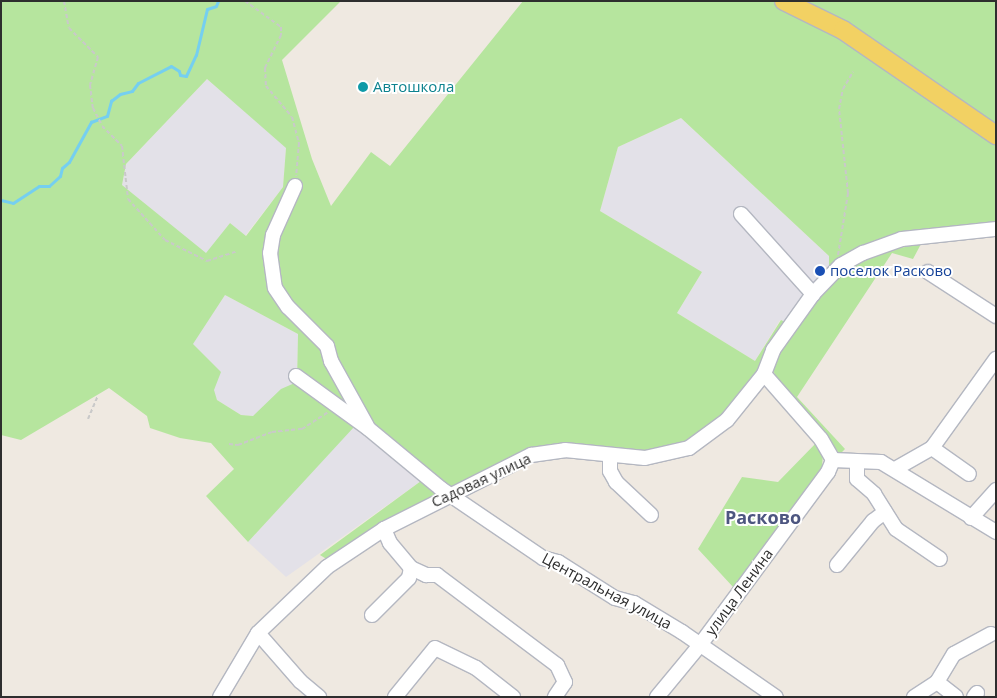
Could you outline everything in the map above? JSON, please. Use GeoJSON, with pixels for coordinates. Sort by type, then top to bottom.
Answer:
{"type":"FeatureCollection","features":[{"type":"Feature","properties":{"kind":"main road"},"geometry":{"type":"LineString","coordinates":[[784,1],[843,30],[996,134]]}},
{"type":"Feature","properties":{"kind":"street"},"geometry":{"type":"LineString","coordinates":[[295,186],[273,235],[270,253],[275,288],[327,346],[330,361],[369,429]]}},
{"type":"Feature","properties":{"kind":"street"},"geometry":{"type":"LineString","coordinates":[[741,214],[814,294]]}},
{"type":"Feature","properties":{"kind":"street","name":"Садовая улица"},"geometry":{"type":"LineString","coordinates":[[220,697],[258,633],[327,567],[384,529],[451,493],[531,455],[565,450],[645,458],[689,448],[727,420],[764,374],[773,350],[814,294],[841,265],[863,253],[902,239],[996,229]]}},
{"type":"Feature","properties":{"kind":"street"},"geometry":{"type":"LineString","coordinates":[[928,272],[996,316]]}},
{"type":"Feature","properties":{"kind":"street"},"geometry":{"type":"LineString","coordinates":[[895,469],[932,448],[996,359]]}},
{"type":"Feature","properties":{"kind":"street"},"geometry":{"type":"LineString","coordinates":[[764,374],[821,439],[833,460],[881,462],[895,469],[935,498],[996,532]]}},
{"type":"Feature","properties":{"kind":"street","name":"Центральная улица"},"geometry":{"type":"LineString","coordinates":[[296,376],[340,410],[369,429],[440,488],[451,493],[543,558],[558,562],[615,598],[634,603],[776,697]]}},
{"type":"Feature","properties":{"kind":"street"},"geometry":{"type":"LineString","coordinates":[[932,448],[969,474]]}},
{"type":"Feature","properties":{"kind":"street"},"geometry":{"type":"LineString","coordinates":[[610,455],[610,471],[616,482],[651,515]]}},
{"type":"Feature","properties":{"kind":"street","name":"улица Ленина"},"geometry":{"type":"LineString","coordinates":[[657,697],[700,645],[828,472],[833,460]]}},
{"type":"Feature","properties":{"kind":"street"},"geometry":{"type":"LineString","coordinates":[[857,462],[857,480],[874,494],[896,530],[940,559]]}},
{"type":"Feature","properties":{"kind":"street"},"geometry":{"type":"LineString","coordinates":[[971,518],[996,490]]}},
{"type":"Feature","properties":{"kind":"street"},"geometry":{"type":"LineString","coordinates":[[837,565],[872,521],[885,512]]}},
{"type":"Feature","properties":{"kind":"street"},"geometry":{"type":"LineString","coordinates":[[384,529],[390,543],[411,568],[426,575],[436,574],[557,665],[566,682],[555,697]]}},
{"type":"Feature","properties":{"kind":"street"},"geometry":{"type":"LineString","coordinates":[[372,615],[409,578],[411,568]]}},
{"type":"Feature","properties":{"kind":"street"},"geometry":{"type":"LineString","coordinates":[[258,633],[300,681],[319,697]]}},
{"type":"Feature","properties":{"kind":"street"},"geometry":{"type":"LineString","coordinates":[[914,697],[937,682],[954,654],[991,634]]}},
{"type":"Feature","properties":{"kind":"street"},"geometry":{"type":"LineString","coordinates":[[395,697],[435,648],[476,668],[513,697]]}},
{"type":"Feature","properties":{"kind":"street"},"geometry":{"type":"LineString","coordinates":[[937,682],[956,697]]}},
{"type":"Feature","properties":{"kind":"path"},"geometry":{"type":"LineString","coordinates":[[64,1],[69,28],[98,57],[90,85],[96,113],[102,125],[122,146],[128,199],[165,240],[207,261],[237,251]]}},
{"type":"Feature","properties":{"kind":"path"},"geometry":{"type":"LineString","coordinates":[[245,1],[281,27],[281,35],[265,68],[266,86],[292,117],[299,143],[295,186]]}},
{"type":"Feature","properties":{"kind":"path"},"geometry":{"type":"LineString","coordinates":[[841,265],[837,252],[848,192],[838,109],[843,89],[853,72]]}},
{"type":"Feature","properties":{"kind":"path"},"geometry":{"type":"LineString","coordinates":[[88,419],[98,396]]}},
{"type":"Feature","properties":{"kind":"path"},"geometry":{"type":"LineString","coordinates":[[229,444],[238,445],[272,432],[302,429],[328,412],[340,410]]}},
{"type":"Feature","properties":{"kind":"shaded area"},"geometry":{"type":"Polygon","coordinates":[[[207,79],[286,147],[283,187],[245,236],[230,223],[206,254],[122,185],[126,164],[207,79]]]}},
{"type":"Feature","properties":{"kind":"shaded area"},"geometry":{"type":"Polygon","coordinates":[[[681,118],[829,256],[829,269],[785,322],[780,320],[755,361],[677,313],[702,272],[600,211],[618,147],[681,118]]]}},
{"type":"Feature","properties":{"kind":"shaded area"},"geometry":{"type":"Polygon","coordinates":[[[225,295],[298,334],[297,382],[253,416],[241,415],[217,400],[192,344],[225,295]]]}},
{"type":"Feature","properties":{"kind":"shaded area"},"geometry":{"type":"Polygon","coordinates":[[[354,426],[421,481],[286,577],[248,542],[354,426]]]}},
{"type":"Feature","properties":{"kind":"green space"},"geometry":{"type":"Polygon","coordinates":[[[1,1],[341,1],[282,60],[312,159],[331,206],[371,152],[390,166],[523,1],[996,1],[996,223],[901,234],[829,269],[829,256],[681,118],[618,147],[600,211],[702,272],[677,313],[755,361],[781,320],[785,322],[758,369],[723,417],[685,443],[649,452],[555,444],[531,451],[428,499],[328,560],[320,555],[421,481],[354,427],[248,542],[206,496],[234,469],[211,443],[180,438],[150,428],[147,416],[109,388],[21,440],[1,435],[1,1]],[[207,79],[126,164],[122,185],[206,253],[230,223],[246,236],[283,187],[286,148],[207,79]],[[225,295],[193,344],[221,372],[214,390],[217,400],[241,415],[253,416],[281,389],[297,382],[298,334],[225,295]]]}},
{"type":"Feature","properties":{"kind":"green space"},"geometry":{"type":"Polygon","coordinates":[[[921,244],[913,259],[892,253],[797,397],[845,449],[840,454],[775,377],[773,367],[776,356],[816,297],[845,269],[889,250],[921,244]]]}},
{"type":"Feature","properties":{"kind":"green space"},"geometry":{"type":"Polygon","coordinates":[[[817,442],[823,453],[822,468],[733,587],[698,549],[742,477],[778,482],[817,442]]]}},
{"type":"Feature","properties":{"kind":"waterway"},"geometry":{"type":"LineString","coordinates":[[1,200],[13,203],[39,186],[49,186],[60,176],[62,168],[69,162],[91,122],[107,116],[111,101],[120,94],[132,91],[138,83],[171,66],[179,71],[180,75],[186,76],[196,55],[207,9],[216,6],[218,1]]}},
{"type":"Feature","properties":{"kind":"place","name":"Автошкола"},"geometry":{"type":"Point","coordinates":[363,87]}},
{"type":"Feature","properties":{"kind":"place","name":"поселок Расково"},"geometry":{"type":"Point","coordinates":[820,271]}},
{"type":"Feature","properties":{"kind":"district","name":"Расково"},"geometry":{"type":"Point","coordinates":[763,517]}}]}
